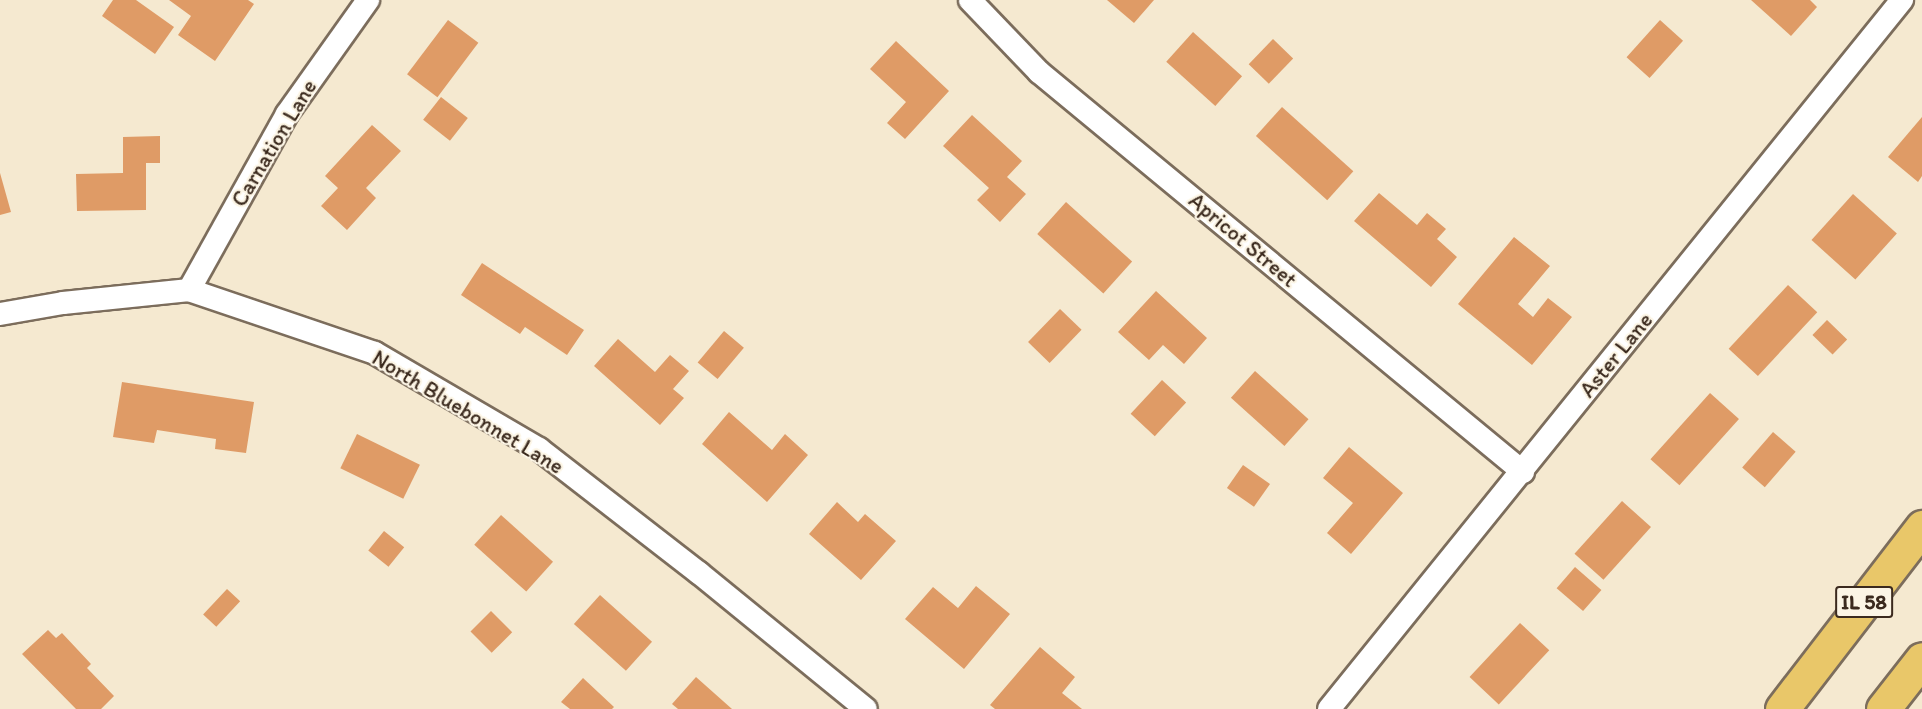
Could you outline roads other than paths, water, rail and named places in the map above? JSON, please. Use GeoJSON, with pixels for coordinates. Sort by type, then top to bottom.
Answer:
{"type":"FeatureCollection","features":[{"type":"Feature","properties":{"kind":"main road","name":"IL 58"},"geometry":{"type":"LineString","coordinates":[[1782,709],[1922,528]]}},
{"type":"Feature","properties":{"kind":"main road"},"geometry":{"type":"LineString","coordinates":[[1883,709],[1922,659]]}},
{"type":"Feature","properties":{"kind":"street","name":"Carnation Lane"},"geometry":{"type":"LineString","coordinates":[[189,290],[287,114],[368,0]]}},
{"type":"Feature","properties":{"kind":"street","name":"Apricot Street"},"geometry":{"type":"LineString","coordinates":[[970,0],[1039,72],[1523,472]]}},
{"type":"Feature","properties":{"kind":"street","name":"Aster Lane"},"geometry":{"type":"LineString","coordinates":[[1329,709],[1523,472],[1902,0]]}},
{"type":"Feature","properties":{"kind":"street","name":"North Bluebonnet Lane"},"geometry":{"type":"LineString","coordinates":[[0,314],[63,303],[189,290],[375,353],[539,449],[699,573],[866,709]]}}]}
